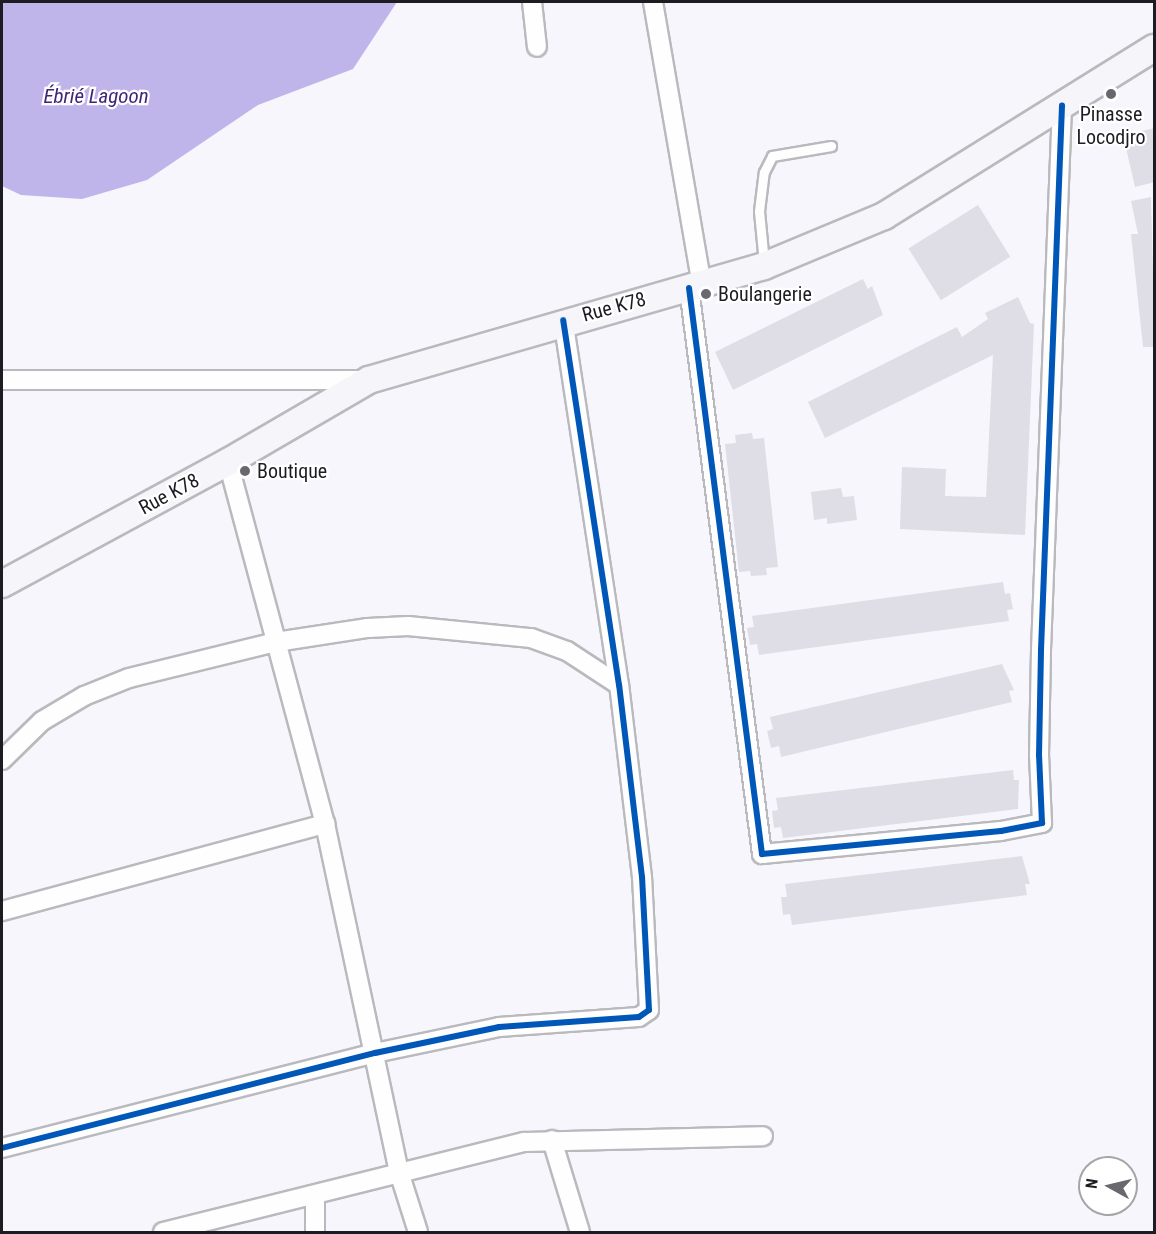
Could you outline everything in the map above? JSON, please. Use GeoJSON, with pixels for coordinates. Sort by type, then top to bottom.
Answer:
{"type":"FeatureCollection","features":[{"type":"Feature","properties":{"kind":"street"},"geometry":{"type":"LineString","coordinates":[[532,2],[537,47]]}},
{"type":"Feature","properties":{"kind":"street"},"geometry":{"type":"LineString","coordinates":[[653,2],[695,286],[762,854],[1001,831],[1042,823],[1039,755],[1041,651],[1062,105]]}},
{"type":"Feature","properties":{"kind":"street","name":"Rue K78"},"geometry":{"type":"LineString","coordinates":[[2,584],[228,462],[369,380],[564,320],[764,266],[884,216],[1155,48]]}},
{"type":"Feature","properties":{"kind":"street"},"geometry":{"type":"LineString","coordinates":[[2,1148],[375,1053],[499,1027],[639,1017],[649,1010],[642,877],[619,685],[564,320]]}},
{"type":"Feature","properties":{"kind":"street"},"geometry":{"type":"LineString","coordinates":[[2,380],[369,380]]}},
{"type":"Feature","properties":{"kind":"street"},"geometry":{"type":"LineString","coordinates":[[228,462],[325,824],[399,1172],[418,1233]]}},
{"type":"Feature","properties":{"kind":"street"},"geometry":{"type":"LineString","coordinates":[[2,760],[42,721],[84,696],[129,678],[276,642],[408,626],[531,638],[567,651],[619,685]]}},
{"type":"Feature","properties":{"kind":"street"},"geometry":{"type":"LineString","coordinates":[[2,911],[325,824]]}},
{"type":"Feature","properties":{"kind":"street"},"geometry":{"type":"LineString","coordinates":[[163,1233],[524,1142],[552,1140],[696,1141],[763,1136]]}},
{"type":"Feature","properties":{"kind":"street"},"geometry":{"type":"LineString","coordinates":[[552,1140],[580,1233]]}},
{"type":"Feature","properties":{"kind":"street"},"geometry":{"type":"LineString","coordinates":[[315,1196],[315,1233]]}},
{"type":"Feature","properties":{"kind":"lane"},"geometry":{"type":"LineString","coordinates":[[764,266],[759,211],[764,171],[772,156],[831,146]]}},
{"type":"Feature","properties":{"kind":"water","name":"Ébrié Lagoon"},"geometry":{"type":"Polygon","coordinates":[[[2,2],[397,2],[353,69],[258,105],[147,180],[82,199],[21,195],[2,186],[2,2]]]}},
{"type":"Feature","properties":{"kind":"building"},"geometry":{"type":"Polygon","coordinates":[[[1155,128],[1155,182],[1135,187],[1123,135],[1155,128]]]}},
{"type":"Feature","properties":{"kind":"building"},"geometry":{"type":"Polygon","coordinates":[[[1151,197],[1155,347],[1143,347],[1131,234],[1138,234],[1131,201],[1151,197]]]}},
{"type":"Feature","properties":{"kind":"building"},"geometry":{"type":"Polygon","coordinates":[[[978,205],[1010,257],[941,300],[908,248],[978,205]]]}},
{"type":"Feature","properties":{"kind":"building"},"geometry":{"type":"Polygon","coordinates":[[[863,279],[868,289],[872,286],[883,315],[733,390],[715,352],[863,279]]]}},
{"type":"Feature","properties":{"kind":"building"},"geometry":{"type":"Polygon","coordinates":[[[1018,297],[1030,323],[1034,324],[1025,535],[900,529],[902,467],[946,469],[945,496],[986,497],[993,355],[825,438],[808,402],[957,327],[962,337],[988,319],[985,313],[1018,297]]]}},
{"type":"Feature","properties":{"kind":"building"},"geometry":{"type":"Polygon","coordinates":[[[752,433],[753,439],[764,438],[778,567],[766,568],[767,575],[751,576],[750,571],[739,572],[725,444],[736,443],[735,435],[752,433]]]}},
{"type":"Feature","properties":{"kind":"building"},"geometry":{"type":"Polygon","coordinates":[[[841,488],[843,497],[854,496],[857,520],[827,524],[827,518],[814,520],[811,492],[841,488]]]}},
{"type":"Feature","properties":{"kind":"building"},"geometry":{"type":"Polygon","coordinates":[[[1003,582],[1005,594],[1010,593],[1013,609],[1007,610],[1009,621],[759,655],[757,644],[750,645],[747,628],[754,627],[752,616],[1003,582]]]}},
{"type":"Feature","properties":{"kind":"building"},"geometry":{"type":"Polygon","coordinates":[[[1002,664],[1014,690],[1009,691],[1012,702],[781,757],[779,746],[771,748],[767,731],[773,729],[770,717],[1002,664]]]}},
{"type":"Feature","properties":{"kind":"building"},"geometry":{"type":"Polygon","coordinates":[[[1013,770],[1014,780],[1019,780],[1018,809],[783,838],[781,827],[774,828],[772,811],[778,810],[776,798],[1013,770]]]}},
{"type":"Feature","properties":{"kind":"building"},"geometry":{"type":"Polygon","coordinates":[[[1022,856],[1030,884],[1025,884],[1027,895],[792,925],[790,914],[783,915],[781,897],[787,897],[785,884],[1022,856]]]}},
{"type":"Feature","properties":{"kind":"cycle path"},"geometry":{"type":"LineString","coordinates":[[689,288],[762,854],[1001,831],[1042,823],[1039,755],[1041,650],[1062,105]]}},
{"type":"Feature","properties":{"kind":"cycle path"},"geometry":{"type":"LineString","coordinates":[[2,1148],[375,1053],[499,1027],[639,1017],[649,1010],[642,877],[619,685],[563,320]]}},
{"type":"Feature","properties":{"kind":"place","name":"Pinasse Locodjro"},"geometry":{"type":"Point","coordinates":[1111,94]}},
{"type":"Feature","properties":{"kind":"place","name":"Boulangerie"},"geometry":{"type":"Point","coordinates":[706,294]}},
{"type":"Feature","properties":{"kind":"place","name":"Boutique"},"geometry":{"type":"Point","coordinates":[245,471]}}]}
